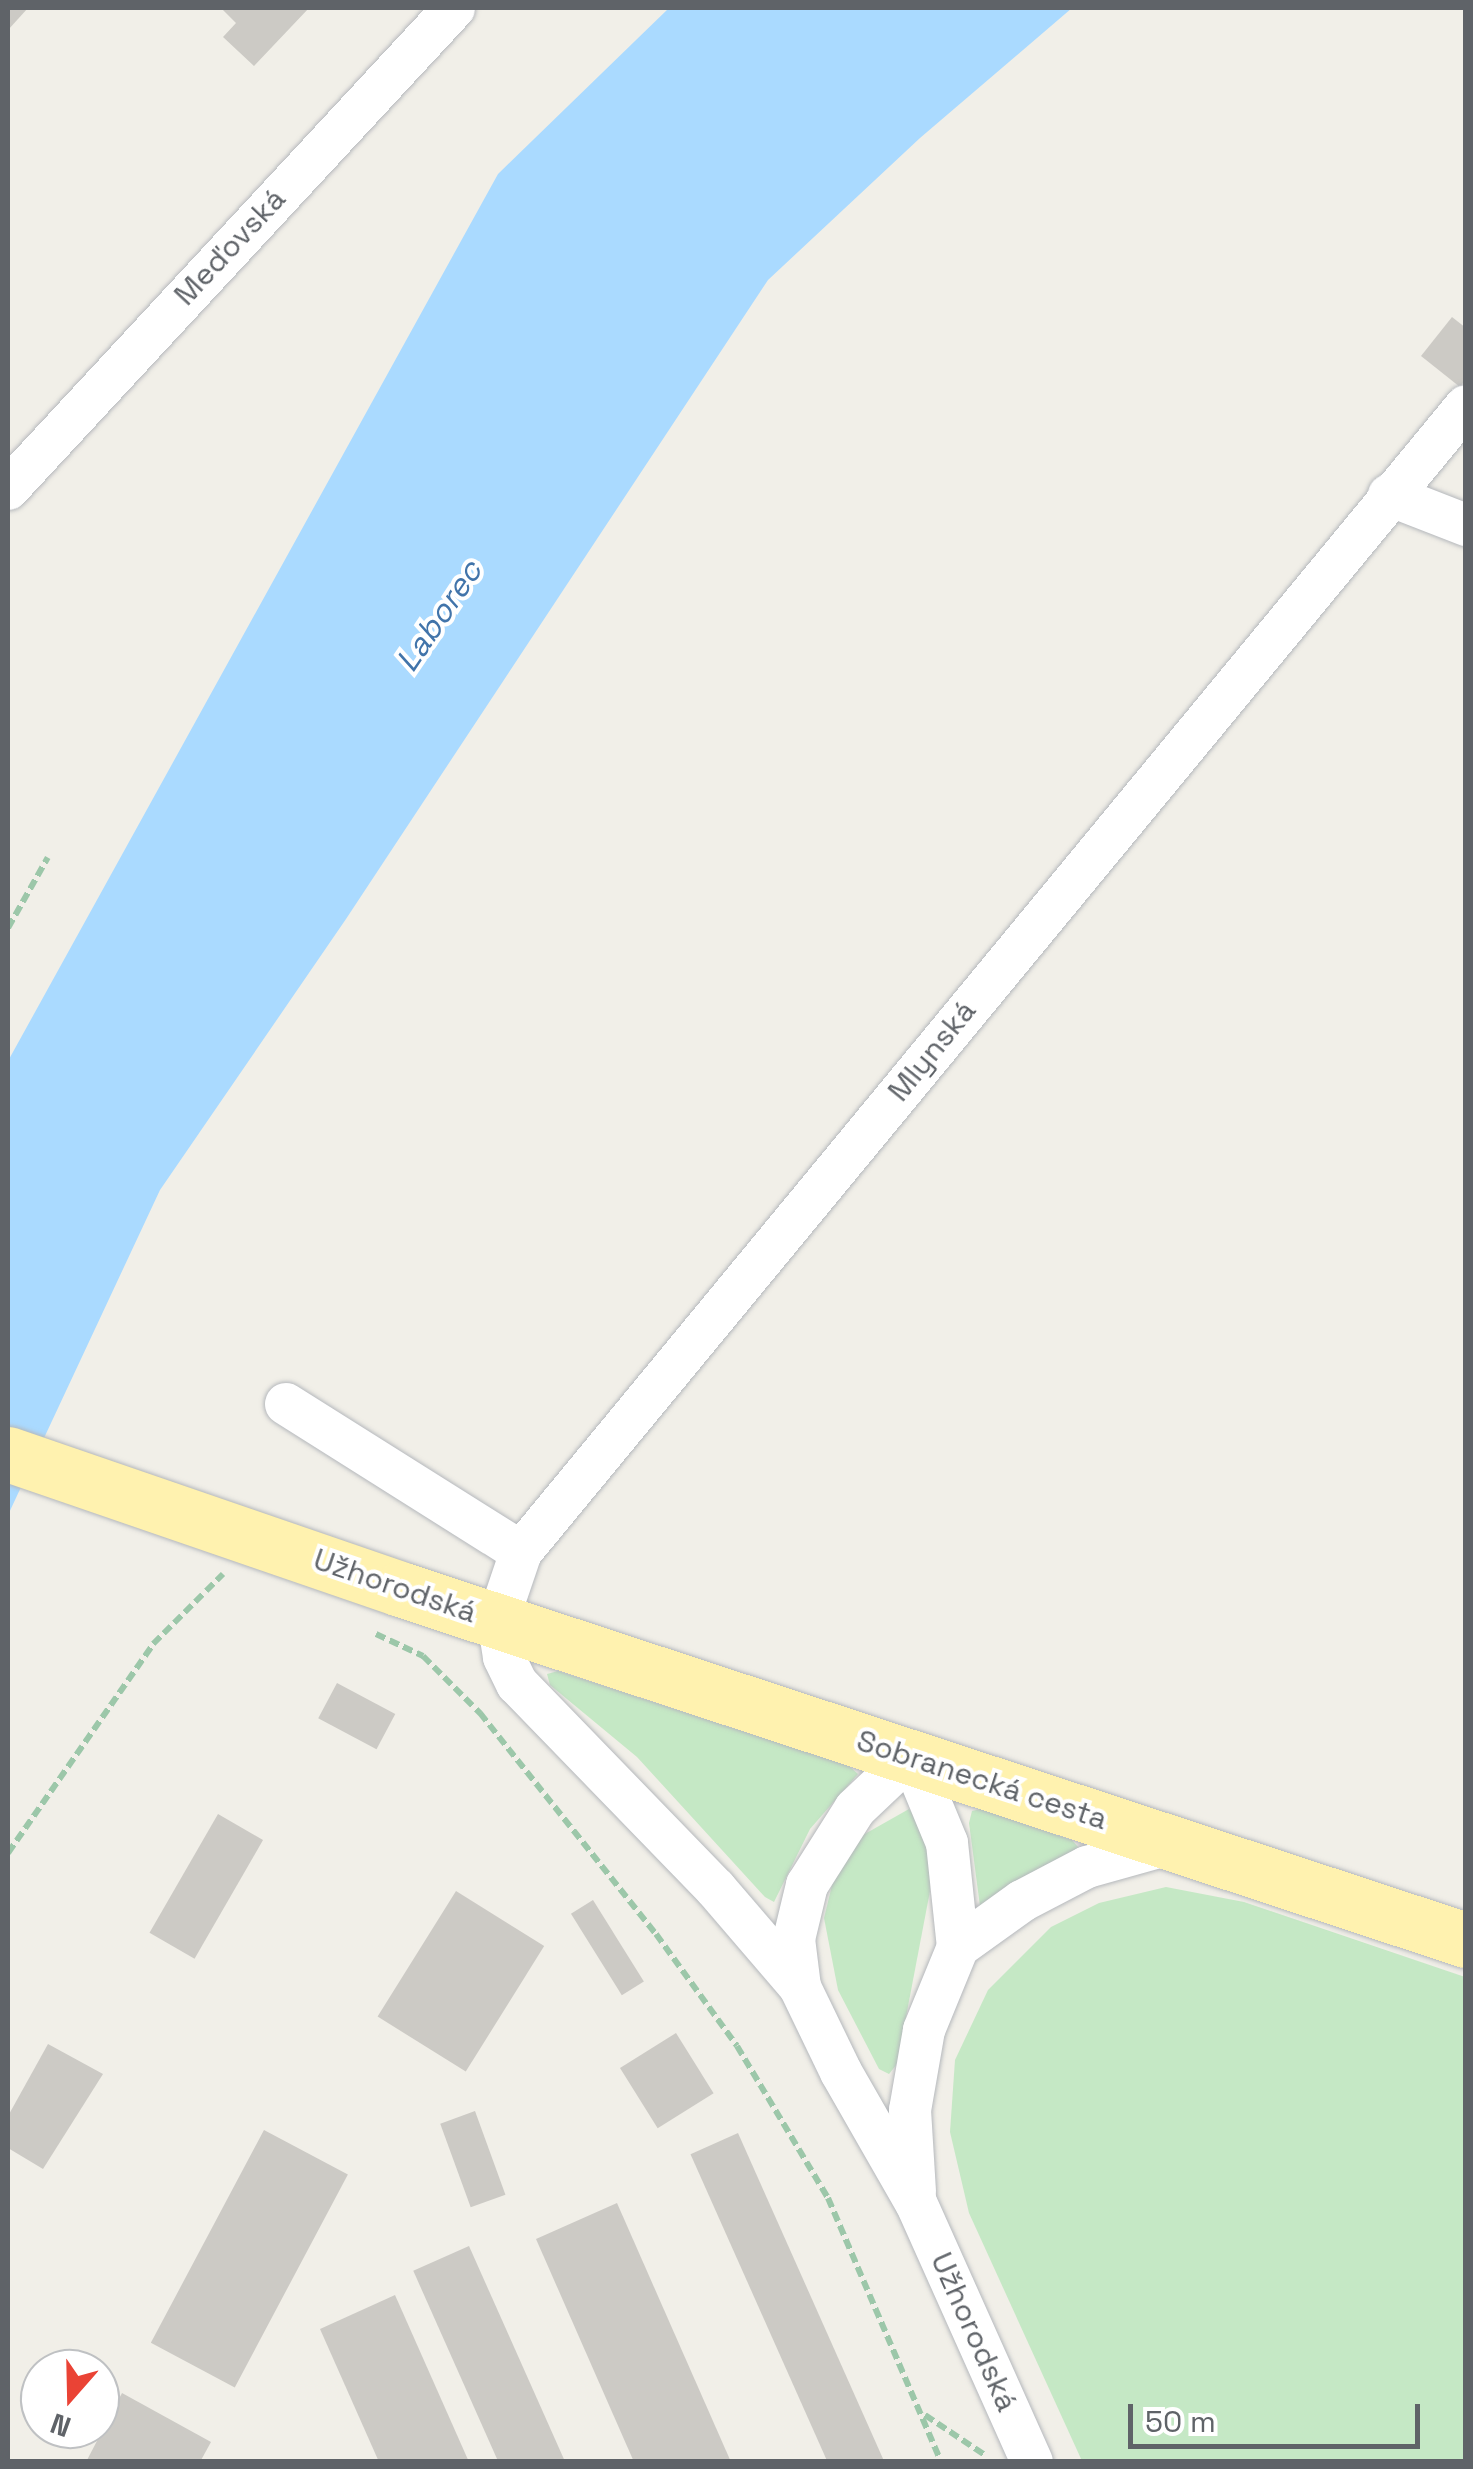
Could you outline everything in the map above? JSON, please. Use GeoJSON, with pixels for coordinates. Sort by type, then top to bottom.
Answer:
{"type":"FeatureCollection","features":[{"type":"Feature","properties":{"kind":"main road","name":"Užhorodská"},"geometry":{"type":"LineString","coordinates":[[8,1454],[498,1620]]}},
{"type":"Feature","properties":{"kind":"main road","name":"Sobranecká cesta"},"geometry":{"type":"LineString","coordinates":[[498,1620],[1466,1940]]}},
{"type":"Feature","properties":{"kind":"street","name":"Meďovská"},"geometry":{"type":"LineString","coordinates":[[8,489],[454,8]]}},
{"type":"Feature","properties":{"kind":"street","name":"Mlynská"},"geometry":{"type":"LineString","coordinates":[[498,1620],[521,1552],[1466,406]]}},
{"type":"Feature","properties":{"kind":"street"},"geometry":{"type":"LineString","coordinates":[[1389,495],[1466,525]]}},
{"type":"Feature","properties":{"kind":"street"},"geometry":{"type":"LineString","coordinates":[[286,1404],[521,1552]]}},
{"type":"Feature","properties":{"kind":"street","name":"Užhorodská"},"geometry":{"type":"LineString","coordinates":[[498,1620],[504,1657],[517,1684],[716,1890],[800,1987],[841,2072],[916,2203],[1032,2462]]}},
{"type":"Feature","properties":{"kind":"street","name":"Užhorodská"},"geometry":{"type":"LineString","coordinates":[[800,1987],[794,1939],[807,1885],[855,1810],[912,1756],[946,1843],[958,1947],[924,2030],[910,2110],[916,2203]]}},
{"type":"Feature","properties":{"kind":"street"},"geometry":{"type":"LineString","coordinates":[[958,1947],[1022,1901],[1087,1867],[1173,1842]]}},
{"type":"Feature","properties":{"kind":"path"},"geometry":{"type":"LineString","coordinates":[[8,928],[48,857]]}},
{"type":"Feature","properties":{"kind":"path"},"geometry":{"type":"LineString","coordinates":[[8,1853],[153,1644],[228,1570],[211,1563]]}},
{"type":"Feature","properties":{"kind":"path"},"geometry":{"type":"LineString","coordinates":[[366,1630],[423,1656],[480,1713],[656,1934],[737,2046],[828,2198],[924,2414],[941,2462]]}},
{"type":"Feature","properties":{"kind":"path"},"geometry":{"type":"LineString","coordinates":[[924,2414],[994,2462]]}},
{"type":"Feature","properties":{"kind":"green space"},"geometry":{"type":"Polygon","coordinates":[[[558,1671],[849,1766],[858,1774],[810,1829],[774,1902],[765,1897],[637,1757],[550,1685],[547,1674],[558,1671]]]}},
{"type":"Feature","properties":{"kind":"green space"},"geometry":{"type":"Polygon","coordinates":[[[909,1809],[920,1822],[930,1862],[930,1891],[897,2064],[889,2074],[879,2069],[838,1990],[824,1918],[834,1877],[863,1835],[909,1809]]]}},
{"type":"Feature","properties":{"kind":"green space"},"geometry":{"type":"Polygon","coordinates":[[[980,1809],[1072,1840],[1078,1847],[1072,1855],[980,1906],[969,1823],[972,1811],[980,1809]]]}},
{"type":"Feature","properties":{"kind":"green space"},"geometry":{"type":"Polygon","coordinates":[[[1166,1887],[1244,1902],[1465,1977],[1465,2461],[1082,2461],[969,2213],[950,2132],[955,2060],[988,1990],[1051,1927],[1099,1903],[1166,1887]]]}},
{"type":"Feature","properties":{"kind":"water","name":"Laborec"},"geometry":{"type":"Polygon","coordinates":[[[669,8],[1072,8],[920,138],[768,280],[346,919],[160,1190],[8,1515],[8,1061],[498,174],[669,8]]]}},
{"type":"Feature","properties":{"kind":"building"},"geometry":{"type":"Polygon","coordinates":[[[8,8],[28,8],[8,30],[8,8]]]}},
{"type":"Feature","properties":{"kind":"building"},"geometry":{"type":"Polygon","coordinates":[[[221,8],[309,8],[254,66],[223,37],[236,23],[221,8]]]}},
{"type":"Feature","properties":{"kind":"building"},"geometry":{"type":"Polygon","coordinates":[[[1452,317],[1466,328],[1466,379],[1460,387],[1421,356],[1452,317]]]}},
{"type":"Feature","properties":{"kind":"building"},"geometry":{"type":"Polygon","coordinates":[[[337,1683],[395,1714],[376,1749],[318,1718],[337,1683]]]}},
{"type":"Feature","properties":{"kind":"building"},"geometry":{"type":"Polygon","coordinates":[[[218,1814],[263,1840],[195,1959],[150,1933],[218,1814]]]}},
{"type":"Feature","properties":{"kind":"building"},"geometry":{"type":"Polygon","coordinates":[[[456,1891],[544,1946],[466,2072],[378,2017],[456,1891]]]}},
{"type":"Feature","properties":{"kind":"building"},"geometry":{"type":"Polygon","coordinates":[[[593,1900],[644,1981],[622,1995],[571,1914],[593,1900]]]}},
{"type":"Feature","properties":{"kind":"building"},"geometry":{"type":"Polygon","coordinates":[[[676,2033],[714,2093],[658,2128],[620,2068],[676,2033]]]}},
{"type":"Feature","properties":{"kind":"building"},"geometry":{"type":"Polygon","coordinates":[[[48,2044],[103,2074],[43,2169],[8,2148],[8,2116],[48,2044]]]}},
{"type":"Feature","properties":{"kind":"building"},"geometry":{"type":"Polygon","coordinates":[[[475,2111],[505,2195],[471,2207],[440,2124],[475,2111]]]}},
{"type":"Feature","properties":{"kind":"building"},"geometry":{"type":"Polygon","coordinates":[[[264,2130],[348,2175],[235,2387],[151,2343],[264,2130]]]}},
{"type":"Feature","properties":{"kind":"building"},"geometry":{"type":"Polygon","coordinates":[[[738,2133],[884,2461],[828,2462],[690,2154],[738,2133]]]}},
{"type":"Feature","properties":{"kind":"building"},"geometry":{"type":"Polygon","coordinates":[[[617,2203],[731,2462],[634,2462],[536,2239],[617,2203]]]}},
{"type":"Feature","properties":{"kind":"building"},"geometry":{"type":"Polygon","coordinates":[[[469,2246],[565,2462],[498,2462],[413,2271],[469,2246]]]}},
{"type":"Feature","properties":{"kind":"building"},"geometry":{"type":"Polygon","coordinates":[[[395,2295],[469,2462],[379,2462],[320,2329],[395,2295]]]}},
{"type":"Feature","properties":{"kind":"building"},"geometry":{"type":"Polygon","coordinates":[[[122,2393],[211,2442],[200,2462],[86,2462],[93,2449],[120,2449],[122,2393]]]}}]}
